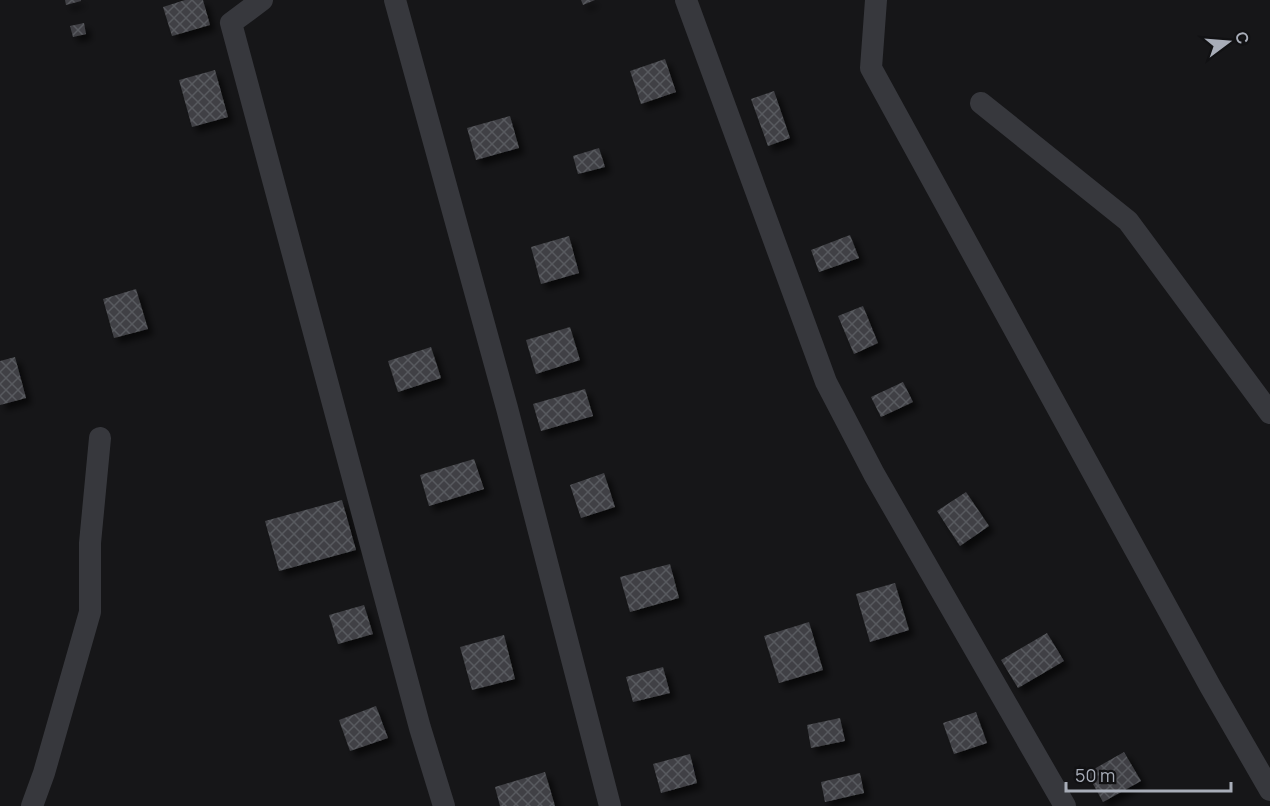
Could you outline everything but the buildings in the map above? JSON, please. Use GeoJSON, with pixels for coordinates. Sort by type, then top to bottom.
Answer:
{"type":"FeatureCollection","features":[{"type":"Feature","properties":{"kind":"street"},"geometry":{"type":"LineString","coordinates":[[261,0],[231,23],[417,716],[444,806]]}},
{"type":"Feature","properties":{"kind":"street"},"geometry":{"type":"LineString","coordinates":[[395,0],[507,408],[610,806]]}},
{"type":"Feature","properties":{"kind":"street"},"geometry":{"type":"LineString","coordinates":[[686,0],[826,382],[874,474],[1065,806]]}},
{"type":"Feature","properties":{"kind":"street"},"geometry":{"type":"LineString","coordinates":[[876,0],[872,68],[1210,686],[1270,790]]}},
{"type":"Feature","properties":{"kind":"street"},"geometry":{"type":"LineString","coordinates":[[981,103],[1128,221],[1270,413]]}},
{"type":"Feature","properties":{"kind":"street"},"geometry":{"type":"LineString","coordinates":[[32,806],[44,773],[90,612],[90,543],[100,438]]}}]}
